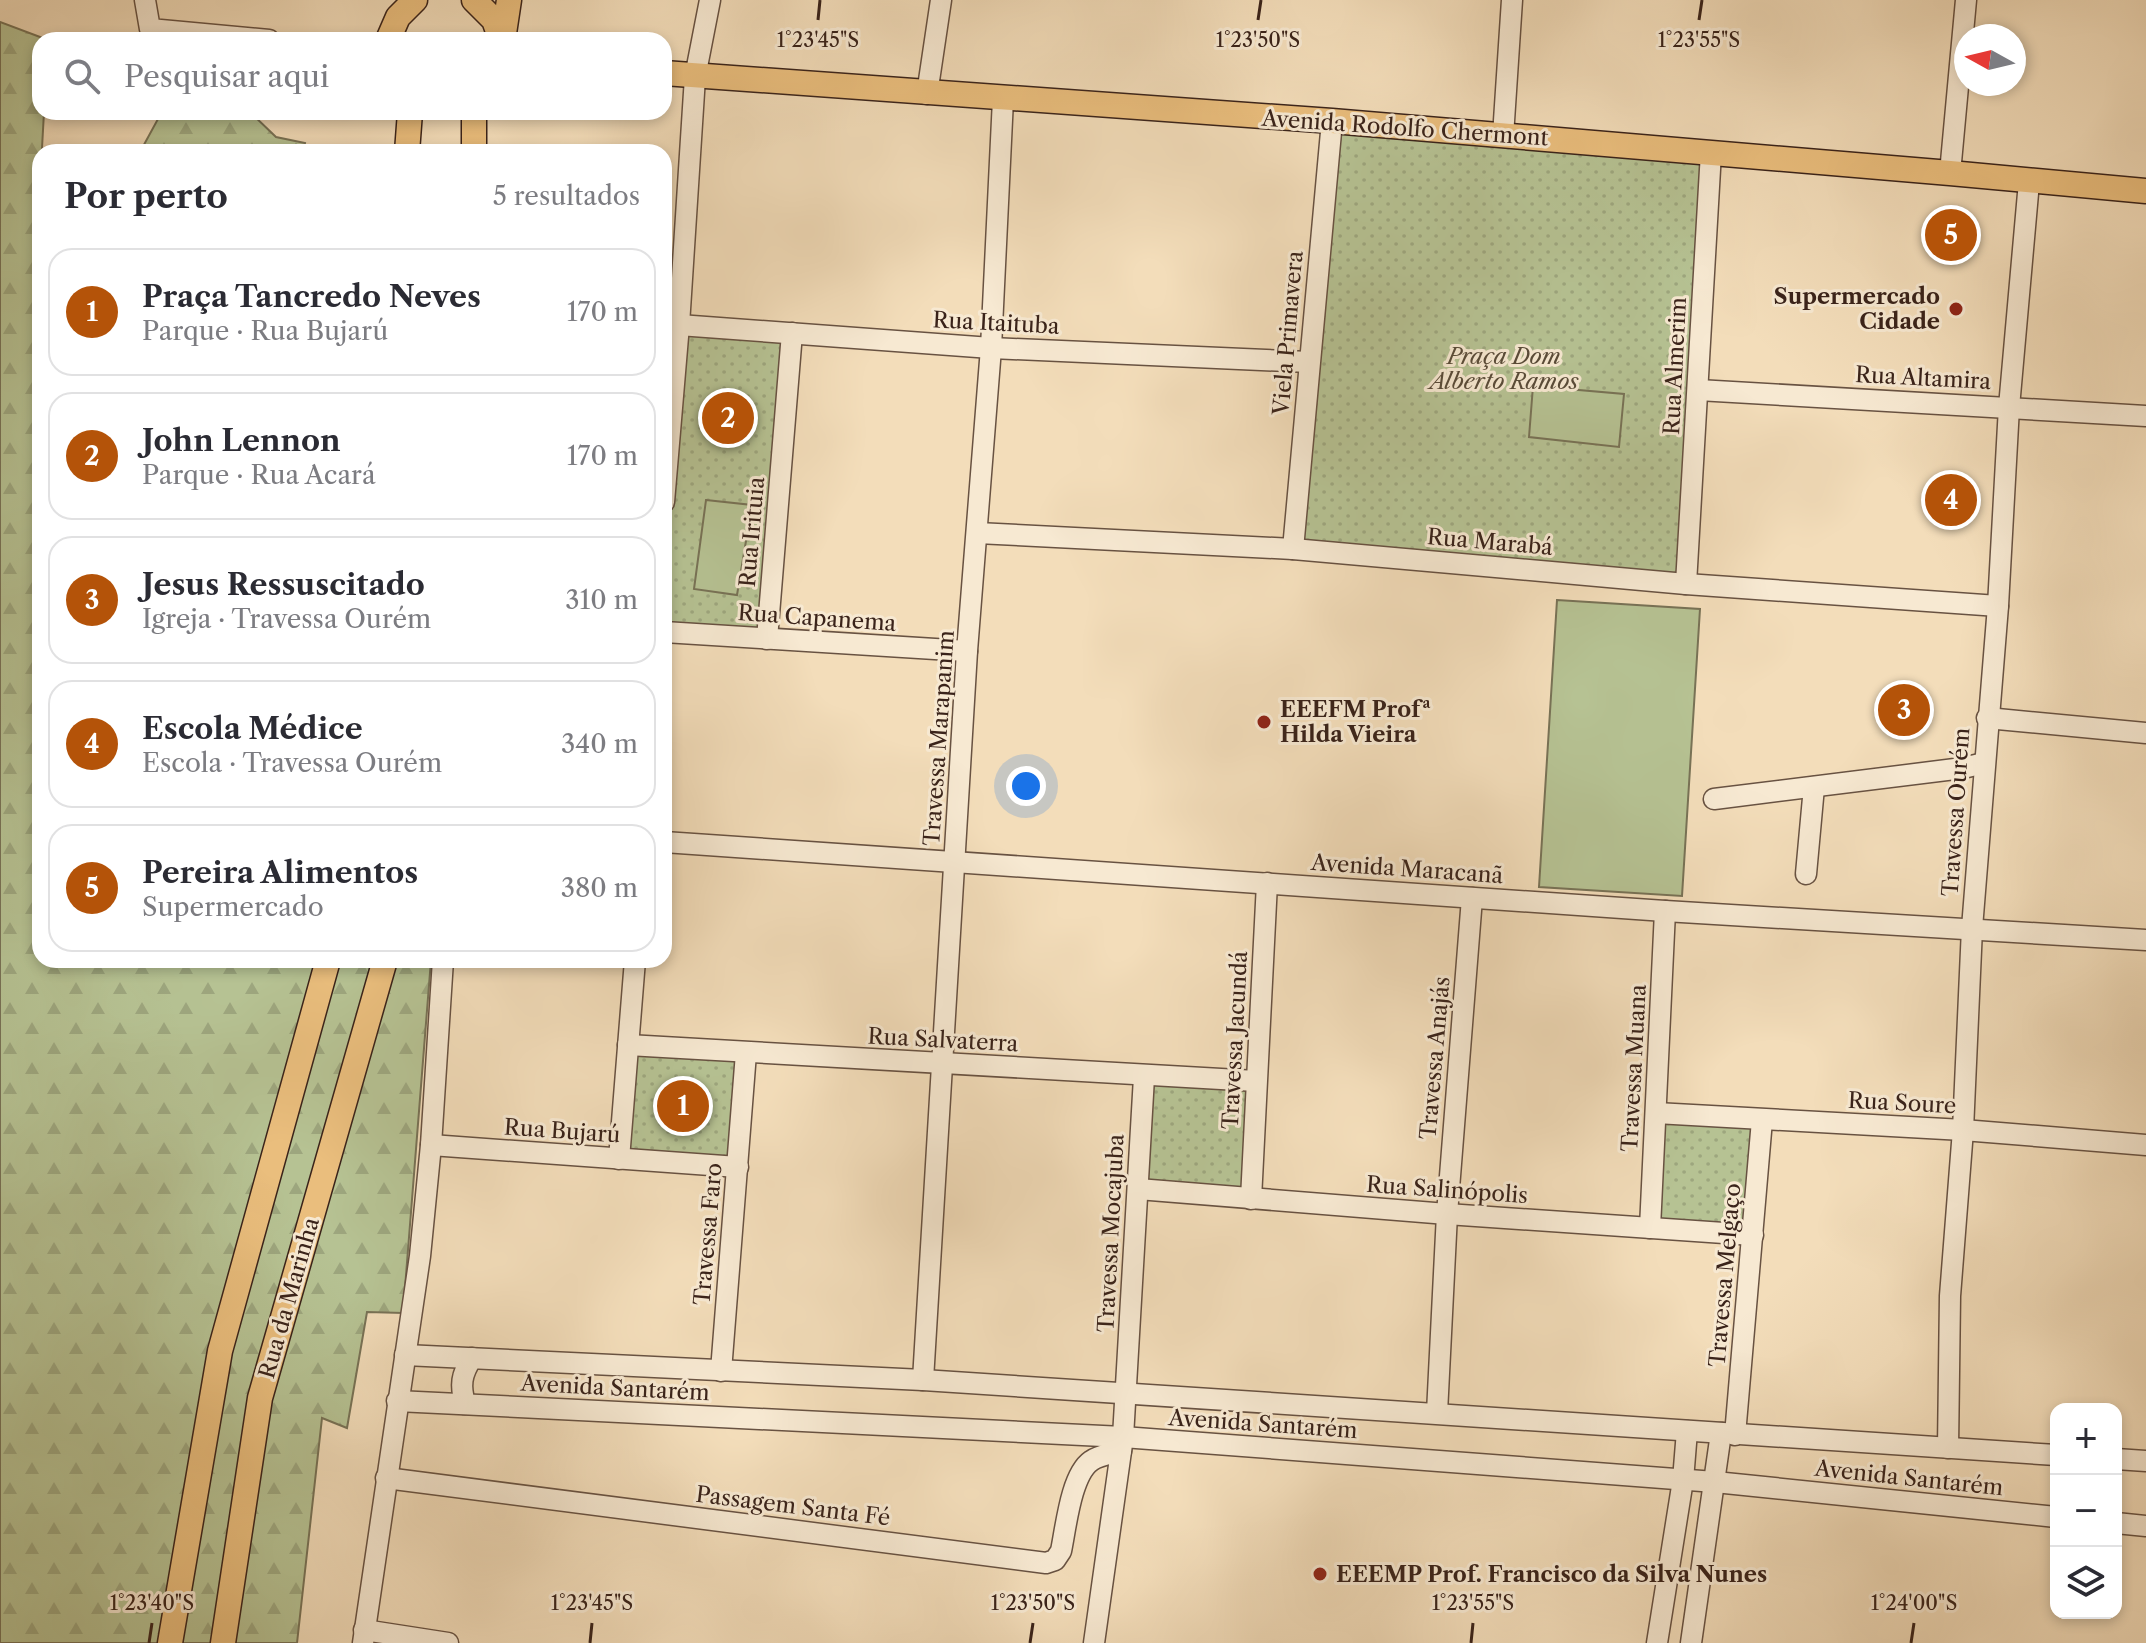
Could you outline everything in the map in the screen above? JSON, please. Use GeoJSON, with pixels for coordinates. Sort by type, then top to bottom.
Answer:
{"type":"FeatureCollection","features":[{"type":"Feature","properties":{"kind":"main road"},"geometry":{"type":"LineString","coordinates":[[474,0],[494,20],[499,32]]}},
{"type":"Feature","properties":{"kind":"main road"},"geometry":{"type":"LineString","coordinates":[[503,32],[509,0]]}},
{"type":"Feature","properties":{"kind":"main road"},"geometry":{"type":"LineString","coordinates":[[391,32],[410,2]]}},
{"type":"Feature","properties":{"kind":"main road","name":"Avenida Rodolfo Chermont"},"geometry":{"type":"LineString","coordinates":[[672,74],[1332,121],[2146,191]]}},
{"type":"Feature","properties":{"kind":"main road"},"geometry":{"type":"LineString","coordinates":[[408,144],[409,120]]}},
{"type":"Feature","properties":{"kind":"main road"},"geometry":{"type":"LineString","coordinates":[[474,120],[474,144]]}},
{"type":"Feature","properties":{"kind":"main road"},"geometry":{"type":"LineString","coordinates":[[170,1643],[220,1351],[326,968]]}},
{"type":"Feature","properties":{"kind":"main road","name":"Rua da Marinha"},"geometry":{"type":"LineString","coordinates":[[223,1643],[260,1398],[383,968]]}},
{"type":"Feature","properties":{"kind":"street"},"geometry":{"type":"LineString","coordinates":[[145,0],[150,29],[182,32]]}},
{"type":"Feature","properties":{"kind":"street"},"geometry":{"type":"LineString","coordinates":[[672,408],[695,77],[710,0]]}},
{"type":"Feature","properties":{"kind":"street"},"geometry":{"type":"LineString","coordinates":[[927,94],[941,0]]}},
{"type":"Feature","properties":{"kind":"street"},"geometry":{"type":"LineString","coordinates":[[1503,136],[1512,0]]}},
{"type":"Feature","properties":{"kind":"street"},"geometry":{"type":"LineString","coordinates":[[1950,173],[1966,0]]}},
{"type":"Feature","properties":{"kind":"street","name":"Travessa Marapanim"},"geometry":{"type":"LineString","coordinates":[[923,1380],[967,651],[991,348],[1003,99]]}},
{"type":"Feature","properties":{"kind":"street","name":"Viela Primavera"},"geometry":{"type":"LineString","coordinates":[[1293,549],[1332,121]]}},
{"type":"Feature","properties":{"kind":"street","name":"Rua Almerim"},"geometry":{"type":"LineString","coordinates":[[1686,584],[1711,152]]}},
{"type":"Feature","properties":{"kind":"street","name":"Travessa Ourém"},"geometry":{"type":"LineString","coordinates":[[1948,1448],[1950,1296],[1963,1130],[1972,928],[1998,606],[2009,407],[2029,182]]}},
{"type":"Feature","properties":{"kind":"street","name":"Rua Itaituba"},"geometry":{"type":"LineString","coordinates":[[679,325],[991,348],[1309,362]]}},
{"type":"Feature","properties":{"kind":"street","name":"Rua Irituia"},"geometry":{"type":"LineString","coordinates":[[767,639],[792,333]]}},
{"type":"Feature","properties":{"kind":"street","name":"Rua Altamira"},"geometry":{"type":"LineString","coordinates":[[1698,390],[2146,416]]}},
{"type":"Feature","properties":{"kind":"street","name":"Rua Marabá"},"geometry":{"type":"LineString","coordinates":[[977,533],[1293,549],[1686,584],[1998,606]]}},
{"type":"Feature","properties":{"kind":"street","name":"Rua Capanema"},"geometry":{"type":"LineString","coordinates":[[672,633],[967,651]]}},
{"type":"Feature","properties":{"kind":"street"},"geometry":{"type":"LineString","coordinates":[[1987,718],[2146,733]]}},
{"type":"Feature","properties":{"kind":"street"},"geometry":{"type":"LineString","coordinates":[[1714,799],[1984,763]]}},
{"type":"Feature","properties":{"kind":"street"},"geometry":{"type":"LineString","coordinates":[[1806,874],[1814,787]]}},
{"type":"Feature","properties":{"kind":"street","name":"Avenida Maracanã"},"geometry":{"type":"LineString","coordinates":[[672,843],[1665,911],[2146,940]]}},
{"type":"Feature","properties":{"kind":"street","name":"Travessa Jacundá"},"geometry":{"type":"LineString","coordinates":[[1251,1199],[1267,883]]}},
{"type":"Feature","properties":{"kind":"street","name":"Travessa Anajás"},"geometry":{"type":"LineString","coordinates":[[1437,1413],[1447,1214],[1472,898]]}},
{"type":"Feature","properties":{"kind":"street","name":"Travessa Muana"},"geometry":{"type":"LineString","coordinates":[[1650,1228],[1665,911]]}},
{"type":"Feature","properties":{"kind":"street"},"geometry":{"type":"LineString","coordinates":[[442,968],[420,1256],[364,1637],[448,1643]]}},
{"type":"Feature","properties":{"kind":"street"},"geometry":{"type":"LineString","coordinates":[[619,1159],[634,968]]}},
{"type":"Feature","properties":{"kind":"street","name":"Rua Salvaterra"},"geometry":{"type":"LineString","coordinates":[[628,1045],[1144,1077],[1256,1081]]}},
{"type":"Feature","properties":{"kind":"street","name":"Travessa Faro"},"geometry":{"type":"LineString","coordinates":[[721,1371],[746,1053]]}},
{"type":"Feature","properties":{"kind":"street","name":"Travessa Mocajuba"},"geometry":{"type":"LineString","coordinates":[[1094,1643],[1122,1444],[1144,1077]]}},
{"type":"Feature","properties":{"kind":"street","name":"Rua Soure"},"geometry":{"type":"LineString","coordinates":[[1656,1113],[1963,1130],[2146,1145]]}},
{"type":"Feature","properties":{"kind":"street","name":"Travessa Melgaço"},"geometry":{"type":"LineString","coordinates":[[1691,1643],[1715,1482],[1728,1434],[1753,1235],[1762,1120]]}},
{"type":"Feature","properties":{"kind":"street","name":"Rua Bujarú"},"geometry":{"type":"LineString","coordinates":[[431,1145],[738,1167]]}},
{"type":"Feature","properties":{"kind":"street","name":"Rua Salinópolis"},"geometry":{"type":"LineString","coordinates":[[1138,1189],[1753,1235]]}},
{"type":"Feature","properties":{"kind":"street","name":"Avenida Santarém"},"geometry":{"type":"LineString","coordinates":[[405,1355],[923,1380],[2050,1455]]}},
{"type":"Feature","properties":{"kind":"street"},"geometry":{"type":"LineString","coordinates":[[465,1404],[460,1387],[462,1374],[472,1358]]}},
{"type":"Feature","properties":{"kind":"street","name":"Avenida Santarém"},"geometry":{"type":"LineString","coordinates":[[397,1401],[1715,1482],[2050,1516]]}},
{"type":"Feature","properties":{"kind":"street"},"geometry":{"type":"LineString","coordinates":[[1657,1643],[1683,1480],[1687,1431]]}},
{"type":"Feature","properties":{"kind":"street","name":"Passagem Santa Fé"},"geometry":{"type":"LineString","coordinates":[[386,1478],[1046,1563],[1055,1560],[1061,1551],[1075,1485],[1083,1467],[1122,1444]]}},
{"type":"Feature","properties":{"kind":"street"},"geometry":{"type":"LineString","coordinates":[[2122,1459],[2146,1461],[2146,1444]]}},
{"type":"Feature","properties":{"kind":"street"},"geometry":{"type":"LineString","coordinates":[[2122,1524],[2146,1526]]}},
{"type":"Feature","properties":{"kind":"green space"},"geometry":{"type":"Polygon","coordinates":[[[0,22],[32,34],[32,120],[44,120],[42,144],[32,144],[32,968],[430,968],[403,1313],[367,1312],[347,1428],[322,1418],[297,1643],[0,1643],[0,22]]]}},
{"type":"Feature","properties":{"kind":"green space"},"geometry":{"type":"Polygon","coordinates":[[[157,120],[258,120],[276,137],[305,143],[305,144],[144,144],[157,120]]]}},
{"type":"Feature","properties":{"kind":"green space","name":"Praça Dom Alberto Ramos"},"geometry":{"type":"Polygon","coordinates":[[[1332,121],[1711,152],[1686,584],[1294,549],[1332,121]]]}},
{"type":"Feature","properties":{"kind":"green space"},"geometry":{"type":"Polygon","coordinates":[[[679,325],[792,333],[767,639],[672,633],[672,408],[679,325]]]}},
{"type":"Feature","properties":{"kind":"green space"},"geometry":{"type":"Polygon","coordinates":[[[1533,386],[1624,394],[1619,447],[1529,437],[1533,386]]]}},
{"type":"Feature","properties":{"kind":"green space"},"geometry":{"type":"Polygon","coordinates":[[[706,500],[752,505],[737,595],[694,589],[706,500]]]}},
{"type":"Feature","properties":{"kind":"green space"},"geometry":{"type":"Polygon","coordinates":[[[1557,600],[1700,609],[1682,896],[1539,887],[1557,600]]]}},
{"type":"Feature","properties":{"kind":"green space"},"geometry":{"type":"Polygon","coordinates":[[[628,1045],[746,1053],[738,1167],[619,1159],[628,1045]]]}},
{"type":"Feature","properties":{"kind":"green space"},"geometry":{"type":"Polygon","coordinates":[[[1144,1077],[1256,1081],[1251,1199],[1138,1189],[1144,1077]]]}},
{"type":"Feature","properties":{"kind":"green space"},"geometry":{"type":"Polygon","coordinates":[[[1656,1113],[1762,1120],[1753,1235],[1650,1228],[1656,1113]]]}},
{"type":"Feature","properties":{"kind":"place","name":"Pereira Alimentos"},"geometry":{"type":"Point","coordinates":[1951,235]}},
{"type":"Feature","properties":{"kind":"place","name":"Supermercado Cidade"},"geometry":{"type":"Point","coordinates":[1956,309]}},
{"type":"Feature","properties":{"kind":"place","name":"John Lennon"},"geometry":{"type":"Point","coordinates":[728,418]}},
{"type":"Feature","properties":{"kind":"place","name":"Escola Médice"},"geometry":{"type":"Point","coordinates":[1951,500]}},
{"type":"Feature","properties":{"kind":"place","name":"Jesus Ressuscitado"},"geometry":{"type":"Point","coordinates":[1904,710]}},
{"type":"Feature","properties":{"kind":"place","name":"EEEFM Profª Hilda Vieira"},"geometry":{"type":"Point","coordinates":[1264,722]}},
{"type":"Feature","properties":{"kind":"place","name":"Praça Tancredo Neves"},"geometry":{"type":"Point","coordinates":[683,1106]}},
{"type":"Feature","properties":{"kind":"place","name":"EEEMP Prof. Francisco da Silva Nunes"},"geometry":{"type":"Point","coordinates":[1320,1574]}}]}
